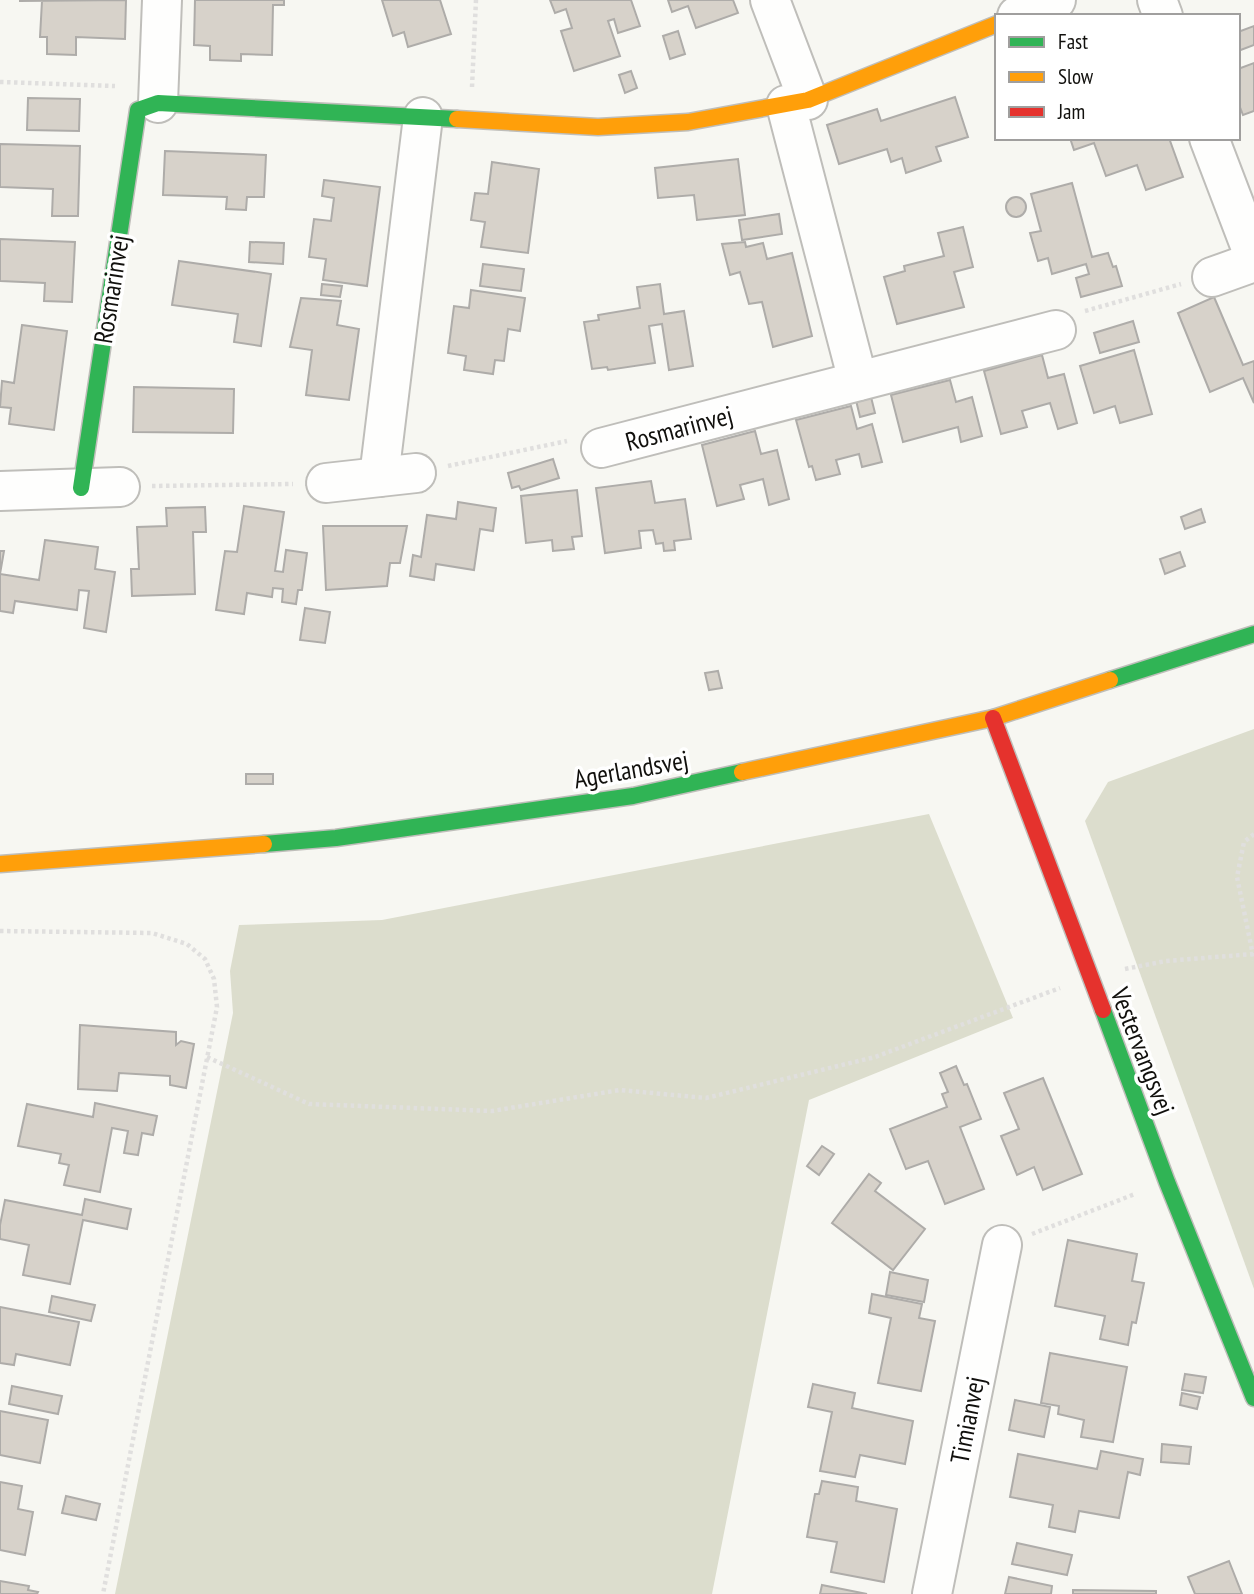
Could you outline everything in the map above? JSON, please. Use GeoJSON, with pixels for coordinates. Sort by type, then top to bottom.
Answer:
{"type":"FeatureCollection","features":[{"type":"Feature","properties":{"kind":"street"},"geometry":{"type":"LineString","coordinates":[[162,0],[158,95],[470,121],[598,127],[688,122],[797,102],[995,25]]}},
{"type":"Feature","properties":{"kind":"street"},"geometry":{"type":"LineString","coordinates":[[770,0],[797,102],[858,382]]}},
{"type":"Feature","properties":{"kind":"street"},"geometry":{"type":"LineString","coordinates":[[1022,14],[1056,0]]}},
{"type":"Feature","properties":{"kind":"street","name":"Rosmarinvej"},"geometry":{"type":"LineString","coordinates":[[81,488],[138,110],[158,95]]}},
{"type":"Feature","properties":{"kind":"street"},"geometry":{"type":"LineString","coordinates":[[326,483],[398,475],[423,117]]}},
{"type":"Feature","properties":{"kind":"street"},"geometry":{"type":"LineString","coordinates":[[1210,140],[1254,256]]}},
{"type":"Feature","properties":{"kind":"street"},"geometry":{"type":"LineString","coordinates":[[1212,277],[1254,262]]}},
{"type":"Feature","properties":{"kind":"street","name":"Rosmarinvej"},"geometry":{"type":"LineString","coordinates":[[601,448],[1056,330]]}},
{"type":"Feature","properties":{"kind":"street"},"geometry":{"type":"LineString","coordinates":[[0,491],[120,487]]}},
{"type":"Feature","properties":{"kind":"street","name":"Agerlandsvej"},"geometry":{"type":"LineString","coordinates":[[0,864],[335,838],[633,796],[993,718],[1254,634]]}},
{"type":"Feature","properties":{"kind":"street","name":"Vestervangsvej"},"geometry":{"type":"LineString","coordinates":[[993,718],[1167,1182],[1254,1398]]}},
{"type":"Feature","properties":{"kind":"street","name":"Timianvej"},"geometry":{"type":"LineString","coordinates":[[932,1594],[1002,1245]]}},
{"type":"Feature","properties":{"kind":"path"},"geometry":{"type":"LineString","coordinates":[[470,121],[476,0]]}},
{"type":"Feature","properties":{"kind":"path"},"geometry":{"type":"LineString","coordinates":[[0,82],[158,95]]}},
{"type":"Feature","properties":{"kind":"path"},"geometry":{"type":"LineString","coordinates":[[1056,330],[1065,316],[1199,278],[1212,277]]}},
{"type":"Feature","properties":{"kind":"path","name":"Rosmarinvej"},"geometry":{"type":"LineString","coordinates":[[398,475],[588,436],[601,448]]}},
{"type":"Feature","properties":{"kind":"path"},"geometry":{"type":"LineString","coordinates":[[120,487],[326,483]]}},
{"type":"Feature","properties":{"kind":"path"},"geometry":{"type":"LineString","coordinates":[[207,1057],[309,1104],[492,1111],[620,1090],[706,1098],[874,1057],[1089,976],[1166,961],[1253,957],[1237,877],[1244,842],[1254,834]]}},
{"type":"Feature","properties":{"kind":"path"},"geometry":{"type":"LineString","coordinates":[[0,931],[152,933],[187,944],[205,958],[214,979],[217,1007],[103,1594]]}},
{"type":"Feature","properties":{"kind":"path"},"geometry":{"type":"LineString","coordinates":[[1002,1245],[1167,1182]]}},
{"type":"Feature","properties":{"kind":"green space"},"geometry":{"type":"Polygon","coordinates":[[[1254,729],[1254,1289],[1085,821],[1108,782],[1254,729]]]}},
{"type":"Feature","properties":{"kind":"green space"},"geometry":{"type":"Polygon","coordinates":[[[929,814],[1013,1018],[809,1100],[712,1594],[115,1594],[233,1013],[230,971],[239,925],[382,920],[929,814]]]}},
{"type":"Feature","properties":{"kind":"building"},"geometry":{"type":"Polygon","coordinates":[[[126,0],[125,39],[76,37],[76,55],[47,54],[47,37],[40,37],[42,1],[19,1],[126,0]]]}},
{"type":"Feature","properties":{"kind":"building"},"geometry":{"type":"Polygon","coordinates":[[[195,0],[284,0],[284,5],[273,5],[272,55],[241,54],[241,61],[210,60],[210,46],[194,45],[195,0]]]}},
{"type":"Feature","properties":{"kind":"building"},"geometry":{"type":"Polygon","coordinates":[[[382,0],[440,0],[451,34],[408,47],[404,32],[393,36],[382,0]]]}},
{"type":"Feature","properties":{"kind":"building"},"geometry":{"type":"Polygon","coordinates":[[[550,0],[631,0],[640,26],[618,33],[614,19],[608,21],[620,56],[574,71],[561,31],[572,28],[566,9],[555,13],[550,0]]]}},
{"type":"Feature","properties":{"kind":"building"},"geometry":{"type":"Polygon","coordinates":[[[668,0],[733,0],[738,13],[696,28],[688,6],[672,12],[668,0]]]}},
{"type":"Feature","properties":{"kind":"building"},"geometry":{"type":"Polygon","coordinates":[[[1254,26],[1254,45],[1240,50],[1240,31],[1254,26]]]}},
{"type":"Feature","properties":{"kind":"building"},"geometry":{"type":"Polygon","coordinates":[[[678,31],[685,54],[670,59],[663,36],[678,31]]]}},
{"type":"Feature","properties":{"kind":"building"},"geometry":{"type":"Polygon","coordinates":[[[1254,63],[1254,111],[1243,115],[1240,107],[1240,68],[1254,63]]]}},
{"type":"Feature","properties":{"kind":"building"},"geometry":{"type":"Polygon","coordinates":[[[631,71],[637,88],[625,93],[619,75],[631,71]]]}},
{"type":"Feature","properties":{"kind":"building"},"geometry":{"type":"Polygon","coordinates":[[[955,97],[968,137],[936,147],[941,161],[906,173],[902,158],[891,162],[887,149],[839,164],[827,125],[877,109],[881,121],[955,97]]]}},
{"type":"Feature","properties":{"kind":"building"},"geometry":{"type":"Polygon","coordinates":[[[28,98],[80,99],[79,131],[27,130],[28,98]]]}},
{"type":"Feature","properties":{"kind":"building"},"geometry":{"type":"Polygon","coordinates":[[[1071,140],[1170,140],[1183,177],[1146,190],[1137,165],[1106,176],[1094,143],[1074,150],[1071,140]]]}},
{"type":"Feature","properties":{"kind":"building"},"geometry":{"type":"Polygon","coordinates":[[[0,144],[80,146],[78,216],[52,216],[53,189],[0,187],[0,144]]]}},
{"type":"Feature","properties":{"kind":"building"},"geometry":{"type":"Polygon","coordinates":[[[165,151],[266,155],[264,197],[247,197],[246,210],[226,209],[227,197],[163,195],[165,151]]]}},
{"type":"Feature","properties":{"kind":"building"},"geometry":{"type":"Polygon","coordinates":[[[738,159],[745,215],[697,220],[694,195],[658,198],[655,168],[738,159]]]}},
{"type":"Feature","properties":{"kind":"building"},"geometry":{"type":"Polygon","coordinates":[[[492,162],[539,169],[528,253],[481,247],[485,222],[471,220],[475,193],[488,194],[492,162]]]}},
{"type":"Feature","properties":{"kind":"building"},"geometry":{"type":"Polygon","coordinates":[[[324,180],[380,187],[367,286],[323,280],[326,259],[309,257],[314,219],[331,221],[334,198],[322,196],[324,180]]]}},
{"type":"Feature","properties":{"kind":"building"},"geometry":{"type":"Polygon","coordinates":[[[1072,183],[1092,257],[1108,253],[1113,267],[1116,266],[1122,286],[1081,297],[1076,278],[1089,274],[1086,264],[1052,274],[1048,258],[1038,261],[1030,233],[1041,231],[1031,194],[1072,183]]]}},
{"type":"Feature","properties":{"kind":"building"},"geometry":{"type":"Polygon","coordinates":[[[1016,197],[1023,200],[1026,207],[1023,214],[1016,217],[1009,214],[1006,207],[1009,200],[1016,197]]]}},
{"type":"Feature","properties":{"kind":"building"},"geometry":{"type":"Polygon","coordinates":[[[779,214],[782,234],[742,240],[739,220],[779,214]]]}},
{"type":"Feature","properties":{"kind":"building"},"geometry":{"type":"Polygon","coordinates":[[[963,227],[973,267],[954,272],[964,307],[897,324],[884,277],[905,271],[904,266],[944,256],[938,233],[963,227]]]}},
{"type":"Feature","properties":{"kind":"building"},"geometry":{"type":"Polygon","coordinates":[[[0,239],[75,242],[72,302],[44,301],[45,283],[0,281],[0,239]]]}},
{"type":"Feature","properties":{"kind":"building"},"geometry":{"type":"Polygon","coordinates":[[[250,242],[284,243],[283,264],[249,262],[250,242]]]}},
{"type":"Feature","properties":{"kind":"building"},"geometry":{"type":"Polygon","coordinates":[[[745,242],[746,247],[763,243],[767,259],[792,253],[812,336],[773,347],[762,302],[749,304],[740,272],[730,275],[722,244],[745,242]]]}},
{"type":"Feature","properties":{"kind":"building"},"geometry":{"type":"Polygon","coordinates":[[[179,261],[271,274],[261,346],[234,342],[238,314],[172,305],[179,261]]]}},
{"type":"Feature","properties":{"kind":"building"},"geometry":{"type":"Polygon","coordinates":[[[483,264],[524,269],[521,291],[480,286],[483,264]]]}},
{"type":"Feature","properties":{"kind":"building"},"geometry":{"type":"Polygon","coordinates":[[[322,284],[342,286],[340,297],[321,295],[322,284]]]}},
{"type":"Feature","properties":{"kind":"building"},"geometry":{"type":"Polygon","coordinates":[[[660,284],[664,314],[684,311],[693,366],[669,370],[662,324],[649,326],[655,363],[608,370],[607,367],[592,369],[584,322],[599,320],[598,315],[640,308],[637,287],[660,284]]]}},
{"type":"Feature","properties":{"kind":"building"},"geometry":{"type":"Polygon","coordinates":[[[471,290],[525,298],[520,331],[508,329],[504,361],[495,360],[493,374],[464,370],[466,356],[448,353],[454,306],[469,308],[471,290]]]}},
{"type":"Feature","properties":{"kind":"building"},"geometry":{"type":"Polygon","coordinates":[[[1214,297],[1243,365],[1254,361],[1254,403],[1243,378],[1210,392],[1178,313],[1214,297]]]}},
{"type":"Feature","properties":{"kind":"building"},"geometry":{"type":"Polygon","coordinates":[[[301,298],[341,301],[337,325],[359,329],[349,400],[306,395],[312,350],[290,347],[301,298]]]}},
{"type":"Feature","properties":{"kind":"building"},"geometry":{"type":"Polygon","coordinates":[[[1133,321],[1139,342],[1100,353],[1094,333],[1133,321]]]}},
{"type":"Feature","properties":{"kind":"building"},"geometry":{"type":"Polygon","coordinates":[[[22,325],[67,331],[54,430],[9,424],[11,408],[0,407],[2,381],[14,383],[22,325]]]}},
{"type":"Feature","properties":{"kind":"building"},"geometry":{"type":"Polygon","coordinates":[[[1134,350],[1152,414],[1120,423],[1115,406],[1094,413],[1080,366],[1134,350]]]}},
{"type":"Feature","properties":{"kind":"building"},"geometry":{"type":"Polygon","coordinates":[[[1042,355],[1048,378],[1064,374],[1077,423],[1058,429],[1050,403],[1022,411],[1027,427],[1001,434],[984,371],[1042,355]]]}},
{"type":"Feature","properties":{"kind":"building"},"geometry":{"type":"Polygon","coordinates":[[[950,380],[956,402],[972,397],[982,436],[961,442],[958,427],[903,442],[891,395],[950,380]]]}},
{"type":"Feature","properties":{"kind":"building"},"geometry":{"type":"Polygon","coordinates":[[[134,387],[234,389],[233,433],[133,432],[134,387]]]}},
{"type":"Feature","properties":{"kind":"building"},"geometry":{"type":"Polygon","coordinates":[[[870,393],[875,413],[860,417],[855,396],[870,393]]]}},
{"type":"Feature","properties":{"kind":"building"},"geometry":{"type":"Polygon","coordinates":[[[851,406],[857,429],[872,424],[882,462],[862,467],[859,454],[836,460],[840,474],[816,480],[812,466],[809,467],[796,420],[851,406]]]}},
{"type":"Feature","properties":{"kind":"building"},"geometry":{"type":"Polygon","coordinates":[[[755,431],[761,454],[777,450],[789,499],[769,505],[763,479],[740,485],[744,499],[717,506],[702,445],[755,431]]]}},
{"type":"Feature","properties":{"kind":"building"},"geometry":{"type":"Polygon","coordinates":[[[553,459],[559,478],[521,490],[519,486],[512,488],[508,473],[553,459]]]}},
{"type":"Feature","properties":{"kind":"building"},"geometry":{"type":"Polygon","coordinates":[[[651,481],[655,503],[685,499],[691,539],[674,541],[675,550],[664,551],[663,543],[656,544],[653,530],[639,531],[641,548],[605,553],[596,488],[651,481]]]}},
{"type":"Feature","properties":{"kind":"building"},"geometry":{"type":"Polygon","coordinates":[[[577,490],[582,536],[572,537],[574,549],[553,551],[552,540],[526,543],[521,496],[577,490]]]}},
{"type":"Feature","properties":{"kind":"building"},"geometry":{"type":"Polygon","coordinates":[[[458,502],[496,508],[493,531],[480,529],[474,570],[436,564],[434,580],[410,576],[413,555],[421,557],[427,515],[456,519],[458,502]]]}},
{"type":"Feature","properties":{"kind":"building"},"geometry":{"type":"Polygon","coordinates":[[[244,506],[284,512],[275,571],[283,572],[286,550],[307,553],[302,590],[298,590],[296,604],[282,602],[283,589],[273,588],[272,597],[247,593],[244,614],[216,610],[225,551],[237,552],[244,506]]]}},
{"type":"Feature","properties":{"kind":"building"},"geometry":{"type":"Polygon","coordinates":[[[205,507],[206,532],[193,532],[195,594],[132,596],[131,569],[139,569],[137,527],[167,526],[166,508],[205,507]]]}},
{"type":"Feature","properties":{"kind":"building"},"geometry":{"type":"Polygon","coordinates":[[[1201,509],[1205,522],[1185,529],[1181,517],[1201,509]]]}},
{"type":"Feature","properties":{"kind":"building"},"geometry":{"type":"Polygon","coordinates":[[[323,526],[407,526],[400,563],[390,563],[387,586],[326,590],[323,526]]]}},
{"type":"Feature","properties":{"kind":"building"},"geometry":{"type":"Polygon","coordinates":[[[45,540],[98,547],[95,569],[115,572],[106,632],[84,628],[89,591],[79,590],[77,610],[15,601],[13,613],[0,611],[0,574],[39,580],[45,540]]]}},
{"type":"Feature","properties":{"kind":"building"},"geometry":{"type":"Polygon","coordinates":[[[0,551],[4,551],[0,574],[0,551]]]}},
{"type":"Feature","properties":{"kind":"building"},"geometry":{"type":"Polygon","coordinates":[[[1180,552],[1185,566],[1165,574],[1160,559],[1180,552]]]}},
{"type":"Feature","properties":{"kind":"building"},"geometry":{"type":"Polygon","coordinates":[[[305,608],[330,612],[325,643],[300,640],[305,608]]]}},
{"type":"Feature","properties":{"kind":"building"},"geometry":{"type":"Polygon","coordinates":[[[718,671],[722,688],[709,690],[705,673],[718,671]]]}},
{"type":"Feature","properties":{"kind":"building"},"geometry":{"type":"Polygon","coordinates":[[[246,774],[273,774],[273,784],[246,784],[246,774]]]}},
{"type":"Feature","properties":{"kind":"building"},"geometry":{"type":"Polygon","coordinates":[[[80,1025],[176,1032],[176,1045],[181,1041],[194,1044],[186,1088],[170,1085],[170,1076],[119,1073],[117,1091],[78,1089],[80,1025]]]}},
{"type":"Feature","properties":{"kind":"building"},"geometry":{"type":"Polygon","coordinates":[[[956,1066],[964,1085],[967,1084],[981,1119],[960,1127],[984,1189],[945,1204],[928,1161],[906,1169],[890,1129],[947,1107],[942,1094],[948,1092],[940,1073],[956,1066]]]}},
{"type":"Feature","properties":{"kind":"building"},"geometry":{"type":"Polygon","coordinates":[[[1043,1078],[1082,1174],[1043,1190],[1034,1167],[1017,1175],[1001,1136],[1019,1129],[1004,1093],[1043,1078]]]}},
{"type":"Feature","properties":{"kind":"building"},"geometry":{"type":"Polygon","coordinates":[[[95,1103],[157,1116],[153,1135],[142,1133],[138,1155],[124,1153],[128,1131],[112,1128],[100,1192],[64,1185],[69,1165],[59,1163],[61,1154],[18,1146],[27,1104],[93,1117],[95,1103]]]}},
{"type":"Feature","properties":{"kind":"building"},"geometry":{"type":"Polygon","coordinates":[[[822,1146],[834,1154],[819,1175],[807,1166],[822,1146]]]}},
{"type":"Feature","properties":{"kind":"building"},"geometry":{"type":"Polygon","coordinates":[[[869,1174],[881,1183],[875,1191],[925,1229],[893,1270],[832,1223],[869,1174]]]}},
{"type":"Feature","properties":{"kind":"building"},"geometry":{"type":"Polygon","coordinates":[[[85,1199],[131,1209],[127,1229],[83,1220],[70,1284],[23,1275],[29,1245],[0,1239],[5,1200],[82,1215],[85,1199]]]}},
{"type":"Feature","properties":{"kind":"building"},"geometry":{"type":"Polygon","coordinates":[[[1068,1240],[1137,1254],[1132,1281],[1144,1283],[1136,1323],[1132,1322],[1128,1345],[1100,1339],[1105,1316],[1055,1306],[1068,1240]]]}},
{"type":"Feature","properties":{"kind":"building"},"geometry":{"type":"Polygon","coordinates":[[[890,1272],[928,1280],[924,1302],[886,1295],[890,1272]]]}},
{"type":"Feature","properties":{"kind":"building"},"geometry":{"type":"Polygon","coordinates":[[[872,1294],[922,1304],[919,1318],[935,1321],[921,1391],[878,1383],[891,1318],[869,1313],[872,1294]]]}},
{"type":"Feature","properties":{"kind":"building"},"geometry":{"type":"Polygon","coordinates":[[[52,1296],[95,1305],[91,1321],[49,1312],[52,1296]]]}},
{"type":"Feature","properties":{"kind":"building"},"geometry":{"type":"Polygon","coordinates":[[[0,1307],[79,1322],[70,1365],[16,1354],[14,1365],[0,1363],[0,1307]]]}},
{"type":"Feature","properties":{"kind":"building"},"geometry":{"type":"Polygon","coordinates":[[[1050,1353],[1127,1367],[1113,1442],[1081,1437],[1084,1420],[1058,1414],[1059,1406],[1041,1403],[1050,1353]]]}},
{"type":"Feature","properties":{"kind":"building"},"geometry":{"type":"Polygon","coordinates":[[[1185,1374],[1206,1377],[1203,1393],[1182,1390],[1185,1374]]]}},
{"type":"Feature","properties":{"kind":"building"},"geometry":{"type":"Polygon","coordinates":[[[813,1384],[855,1393],[852,1408],[913,1421],[905,1464],[860,1455],[855,1477],[820,1471],[832,1412],[808,1407],[813,1384]]]}},
{"type":"Feature","properties":{"kind":"building"},"geometry":{"type":"Polygon","coordinates":[[[12,1386],[62,1396],[58,1414],[9,1404],[12,1386]]]}},
{"type":"Feature","properties":{"kind":"building"},"geometry":{"type":"Polygon","coordinates":[[[1182,1393],[1200,1397],[1197,1409],[1180,1405],[1182,1393]]]}},
{"type":"Feature","properties":{"kind":"building"},"geometry":{"type":"Polygon","coordinates":[[[1015,1400],[1050,1407],[1044,1437],[1009,1430],[1015,1400]]]}},
{"type":"Feature","properties":{"kind":"building"},"geometry":{"type":"Polygon","coordinates":[[[0,1411],[48,1420],[40,1463],[0,1455],[0,1411]]]}},
{"type":"Feature","properties":{"kind":"building"},"geometry":{"type":"Polygon","coordinates":[[[1162,1444],[1191,1447],[1189,1464],[1161,1462],[1162,1444]]]}},
{"type":"Feature","properties":{"kind":"building"},"geometry":{"type":"Polygon","coordinates":[[[1101,1451],[1143,1459],[1140,1475],[1128,1472],[1119,1518],[1079,1511],[1075,1532],[1049,1527],[1053,1505],[1010,1497],[1018,1454],[1097,1469],[1101,1451]]]}},
{"type":"Feature","properties":{"kind":"building"},"geometry":{"type":"Polygon","coordinates":[[[822,1481],[858,1487],[856,1501],[897,1509],[884,1582],[831,1572],[837,1542],[807,1537],[815,1494],[819,1494],[822,1481]]]}},
{"type":"Feature","properties":{"kind":"building"},"geometry":{"type":"Polygon","coordinates":[[[0,1482],[22,1486],[18,1509],[33,1512],[25,1555],[0,1550],[0,1482]]]}},
{"type":"Feature","properties":{"kind":"building"},"geometry":{"type":"Polygon","coordinates":[[[66,1496],[100,1504],[96,1520],[62,1513],[66,1496]]]}},
{"type":"Feature","properties":{"kind":"building"},"geometry":{"type":"Polygon","coordinates":[[[1017,1543],[1072,1555],[1067,1575],[1012,1564],[1017,1543]]]}},
{"type":"Feature","properties":{"kind":"building"},"geometry":{"type":"Polygon","coordinates":[[[1229,1561],[1242,1594],[1195,1594],[1188,1577],[1229,1561]]]}},
{"type":"Feature","properties":{"kind":"building"},"geometry":{"type":"Polygon","coordinates":[[[1009,1577],[1052,1586],[1051,1594],[1005,1594],[1009,1577]]]}},
{"type":"Feature","properties":{"kind":"building"},"geometry":{"type":"Polygon","coordinates":[[[0,1581],[29,1586],[28,1590],[38,1592],[0,1594],[0,1581]]]}},
{"type":"Feature","properties":{"kind":"building"},"geometry":{"type":"Polygon","coordinates":[[[822,1585],[867,1594],[820,1594],[822,1585]]]}},
{"type":"Feature","properties":{"kind":"building"},"geometry":{"type":"Polygon","coordinates":[[[1073,1590],[1156,1591],[1156,1594],[1073,1594],[1073,1590]]]}},
{"type":"Feature","properties":{"kind":"traffic: fast"},"geometry":{"type":"LineString","coordinates":[[81,488],[138,110],[158,103],[457,119]]}},
{"type":"Feature","properties":{"kind":"traffic: fast"},"geometry":{"type":"LineString","coordinates":[[1110,680],[1254,634]]}},
{"type":"Feature","properties":{"kind":"traffic: fast"},"geometry":{"type":"LineString","coordinates":[[264,844],[336,838],[633,796],[742,772]]}},
{"type":"Feature","properties":{"kind":"traffic: fast"},"geometry":{"type":"LineString","coordinates":[[1103,1010],[1167,1182],[1254,1398]]}},
{"type":"Feature","properties":{"kind":"traffic: slow"},"geometry":{"type":"LineString","coordinates":[[457,119],[598,127],[688,122],[808,100],[995,25]]}},
{"type":"Feature","properties":{"kind":"traffic: slow"},"geometry":{"type":"LineString","coordinates":[[742,772],[993,718],[1110,680]]}},
{"type":"Feature","properties":{"kind":"traffic: slow"},"geometry":{"type":"LineString","coordinates":[[0,864],[264,844]]}},
{"type":"Feature","properties":{"kind":"traffic: jam"},"geometry":{"type":"LineString","coordinates":[[993,718],[1103,1010]]}}]}
